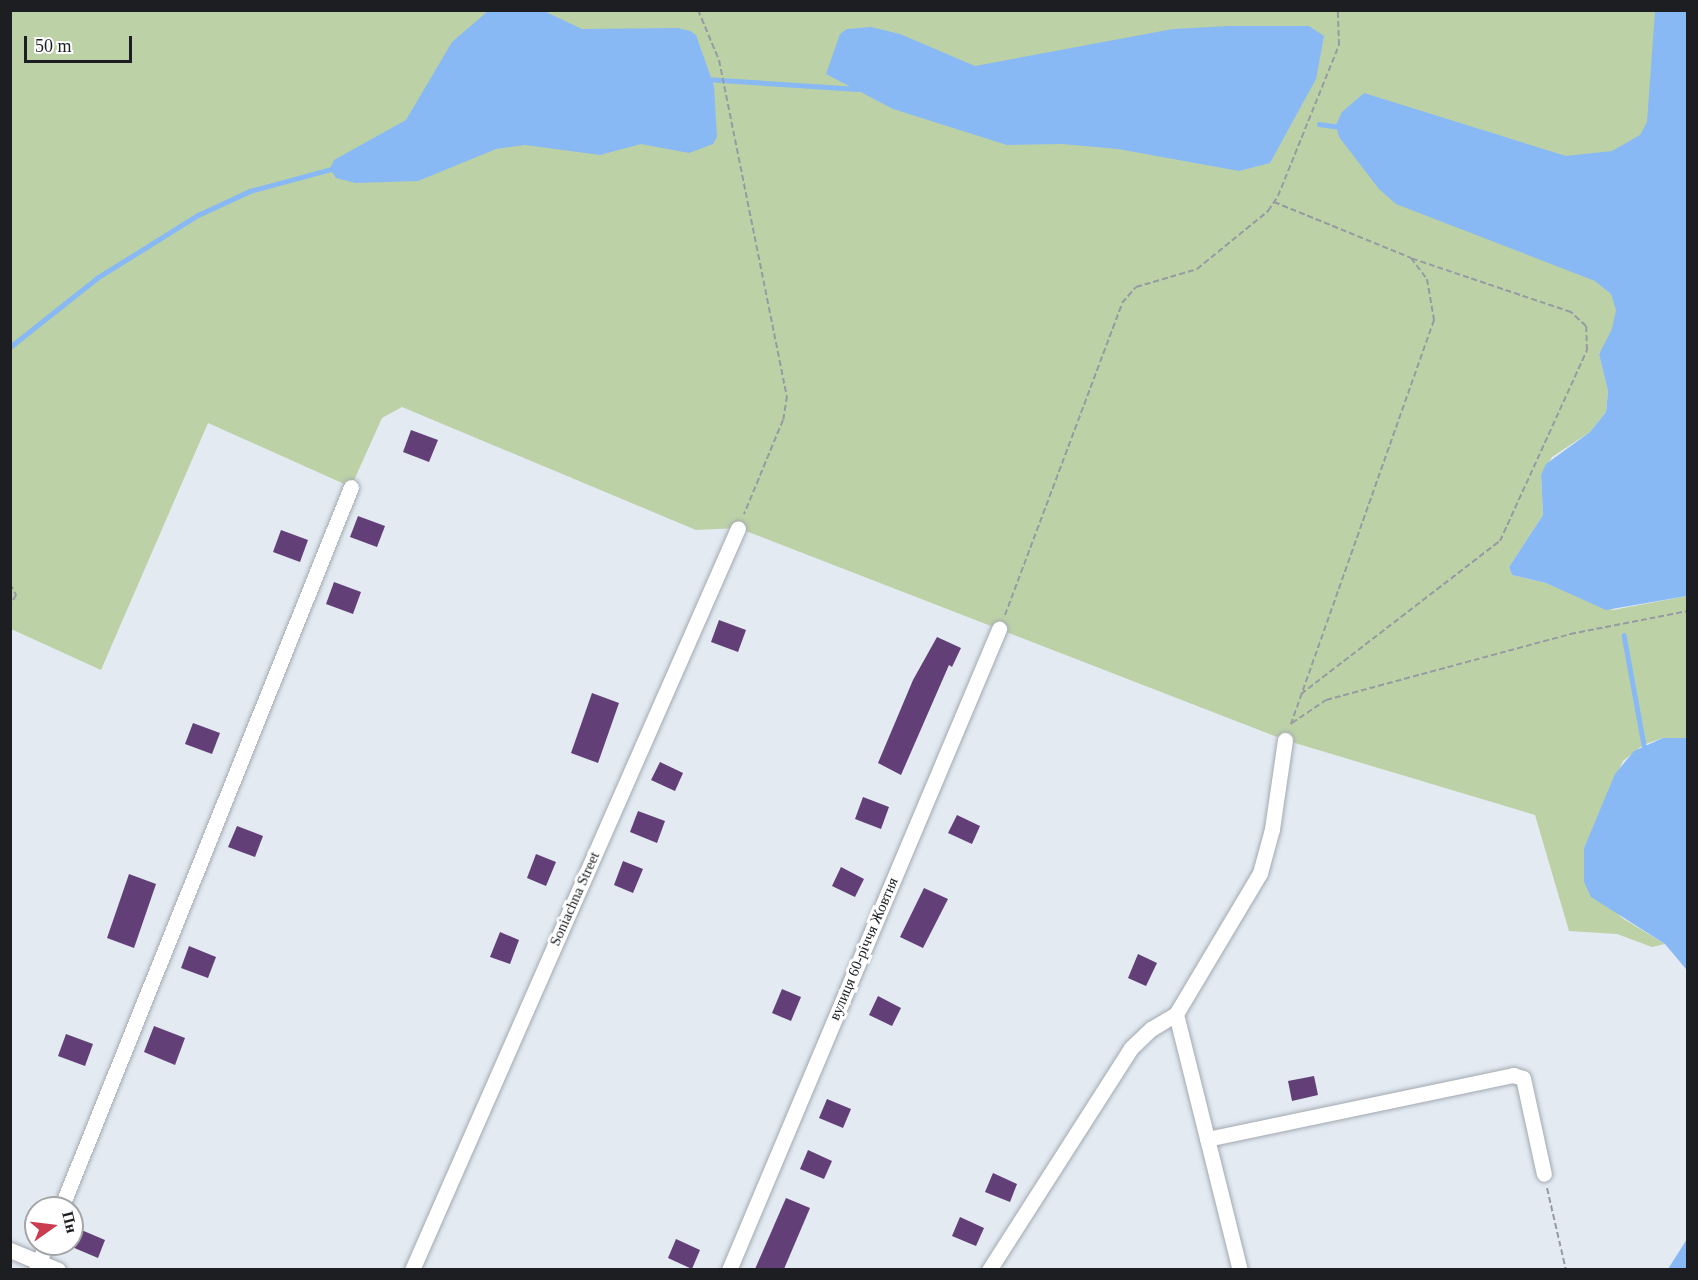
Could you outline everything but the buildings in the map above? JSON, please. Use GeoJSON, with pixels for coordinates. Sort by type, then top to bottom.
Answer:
{"type":"FeatureCollection","features":[{"type":"Feature","properties":{"kind":"street"},"geometry":{"type":"LineString","coordinates":[[66,1196],[351,487]]}},
{"type":"Feature","properties":{"kind":"street","name":"Soniachna Street"},"geometry":{"type":"LineString","coordinates":[[412,1269],[738,528]]}},
{"type":"Feature","properties":{"kind":"street","name":"вулиця 60-річчя Жовтня"},"geometry":{"type":"LineString","coordinates":[[729,1269],[999,628]]}},
{"type":"Feature","properties":{"kind":"street"},"geometry":{"type":"LineString","coordinates":[[988,1269],[1131,1048],[1151,1029],[1176,1014],[1266,859],[1285,740]]}},
{"type":"Feature","properties":{"kind":"street"},"geometry":{"type":"LineString","coordinates":[[1176,1014],[1240,1269]]}},
{"type":"Feature","properties":{"kind":"street"},"geometry":{"type":"LineString","coordinates":[[1207,1139],[1513,1075],[1523,1078],[1544,1174]]}},
{"type":"Feature","properties":{"kind":"street"},"geometry":{"type":"LineString","coordinates":[[10,1250],[38,1266],[58,1269]]}},
{"type":"Feature","properties":{"kind":"path"},"geometry":{"type":"LineString","coordinates":[[698,10],[719,60],[787,396],[783,420],[738,528]]}},
{"type":"Feature","properties":{"kind":"path"},"geometry":{"type":"LineString","coordinates":[[999,628],[1128,293],[1144,283],[1197,269],[1274,202],[1339,45],[1338,10]]}},
{"type":"Feature","properties":{"kind":"path"},"geometry":{"type":"LineString","coordinates":[[1274,202],[1411,258],[1571,312],[1586,326],[1587,350],[1500,541],[1301,694]]}},
{"type":"Feature","properties":{"kind":"path"},"geometry":{"type":"LineString","coordinates":[[1285,740],[1434,320],[1427,279],[1411,258]]}},
{"type":"Feature","properties":{"kind":"path"},"geometry":{"type":"LineString","coordinates":[[10,584],[16,595],[10,606]]}},
{"type":"Feature","properties":{"kind":"path"},"geometry":{"type":"LineString","coordinates":[[1290,724],[1326,700],[1570,634],[1688,611]]}},
{"type":"Feature","properties":{"kind":"path"},"geometry":{"type":"LineString","coordinates":[[1544,1174],[1566,1269]]}},
{"type":"Feature","properties":{"kind":"green space"},"geometry":{"type":"Polygon","coordinates":[[[11,11],[1687,11],[1687,270],[1599,353],[1608,391],[1606,412],[1590,432],[1552,457],[1541,475],[1543,515],[1509,567],[1512,575],[1546,583],[1613,610],[1687,596],[1687,738],[1663,738],[1643,745],[1623,761],[1584,848],[1584,882],[1622,918],[1665,944],[1652,947],[1617,934],[1569,931],[1535,815],[1285,740],[738,528],[696,530],[402,407],[382,418],[351,487],[208,423],[101,670],[11,629],[11,11]]]}},
{"type":"Feature","properties":{"kind":"water"},"geometry":{"type":"Polygon","coordinates":[[[488,11],[544,11],[582,29],[678,28],[690,31],[696,35],[714,86],[717,137],[713,144],[689,153],[641,144],[600,155],[525,145],[496,149],[418,181],[355,183],[336,178],[330,169],[334,160],[406,120],[452,42],[488,11]]]}},
{"type":"Feature","properties":{"kind":"water"},"geometry":{"type":"Polygon","coordinates":[[[1655,11],[1687,11],[1687,596],[1606,610],[1546,583],[1512,575],[1509,567],[1543,515],[1541,475],[1546,464],[1590,432],[1606,412],[1608,391],[1599,354],[1612,329],[1616,310],[1611,294],[1595,281],[1396,204],[1379,189],[1339,137],[1336,125],[1342,112],[1364,93],[1566,156],[1612,151],[1640,135],[1647,122],[1655,11]]]}},
{"type":"Feature","properties":{"kind":"water"},"geometry":{"type":"Polygon","coordinates":[[[1309,26],[1324,36],[1316,79],[1270,163],[1239,171],[1118,149],[1062,144],[1007,145],[893,109],[826,74],[840,34],[847,29],[871,27],[900,34],[975,66],[1173,29],[1309,26]]]}},
{"type":"Feature","properties":{"kind":"water"},"geometry":{"type":"Polygon","coordinates":[[[1663,738],[1687,738],[1687,982],[1686,969],[1665,944],[1591,897],[1584,882],[1584,848],[1615,774],[1634,751],[1663,738]]]}},
{"type":"Feature","properties":{"kind":"water"},"geometry":{"type":"Polygon","coordinates":[[[1687,1239],[1687,1269],[1668,1269],[1687,1239]]]}},
{"type":"Feature","properties":{"kind":"waterway"},"geometry":{"type":"LineString","coordinates":[[705,79],[858,89]]}},
{"type":"Feature","properties":{"kind":"waterway"},"geometry":{"type":"LineString","coordinates":[[1319,124],[1340,127]]}},
{"type":"Feature","properties":{"kind":"waterway"},"geometry":{"type":"LineString","coordinates":[[10,347],[97,278],[198,215],[250,191],[335,168]]}},
{"type":"Feature","properties":{"kind":"waterway"},"geometry":{"type":"LineString","coordinates":[[1624,635],[1645,750]]}}]}
